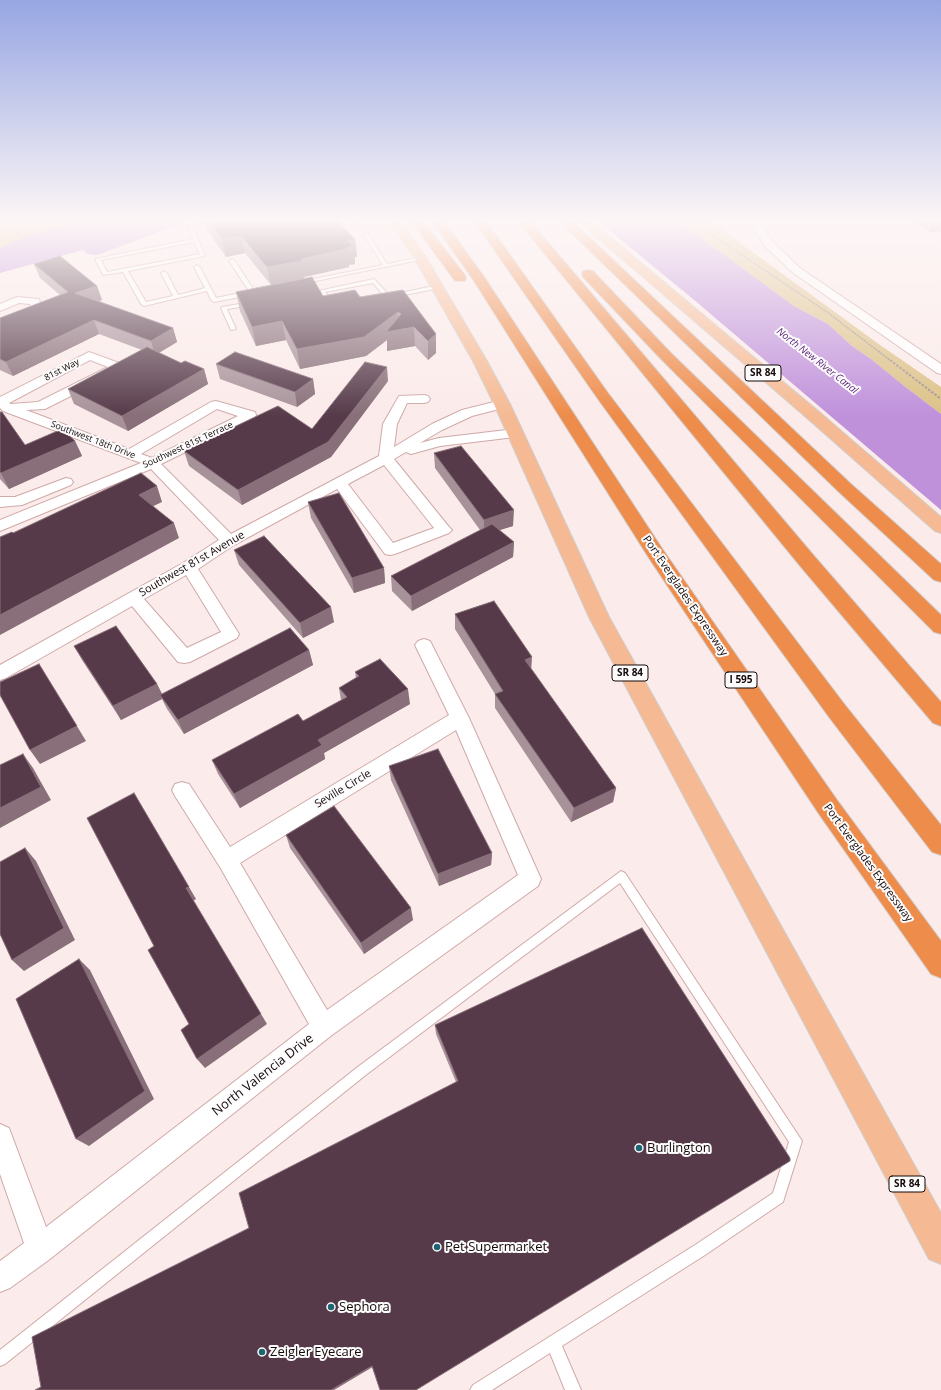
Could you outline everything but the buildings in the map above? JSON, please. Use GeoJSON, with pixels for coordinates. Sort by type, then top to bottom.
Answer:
{"type":"FeatureCollection","features":[{"type":"Feature","properties":{"kind":"highway"},"geometry":{"type":"LineString","coordinates":[[466,286],[550,390]]}},
{"type":"Feature","properties":{"kind":"highway","name":"Port Everglades Expressway"},"geometry":{"type":"LineString","coordinates":[[483,286],[656,554],[828,807],[941,964]]}},
{"type":"Feature","properties":{"kind":"highway"},"geometry":{"type":"LineString","coordinates":[[526,286],[603,396],[837,711],[941,844]]}},
{"type":"Feature","properties":{"kind":"highway"},"geometry":{"type":"LineString","coordinates":[[580,286],[808,562],[941,717]]}},
{"type":"Feature","properties":{"kind":"highway"},"geometry":{"type":"LineString","coordinates":[[600,286],[666,356],[941,627]]}},
{"type":"Feature","properties":{"kind":"highway"},"geometry":{"type":"LineString","coordinates":[[633,286],[845,488],[941,575]]}},
{"type":"Feature","properties":{"kind":"main road","name":"SR 84"},"geometry":{"type":"LineString","coordinates":[[661,286],[812,414],[941,527]]}},
{"type":"Feature","properties":{"kind":"main road","name":"SR 84"},"geometry":{"type":"LineString","coordinates":[[438,287],[480,361],[502,404],[599,616],[941,1247]]}},
{"type":"Feature","properties":{"kind":"street"},"geometry":{"type":"LineString","coordinates":[[819,286],[941,370]]}},
{"type":"Feature","properties":{"kind":"street"},"geometry":{"type":"LineString","coordinates":[[0,308],[17,300],[35,301],[37,310],[0,325]]}},
{"type":"Feature","properties":{"kind":"street","name":"81st Way"},"geometry":{"type":"LineString","coordinates":[[89,356],[118,367],[40,406],[2,405],[89,356]]}},
{"type":"Feature","properties":{"kind":"street"},"geometry":{"type":"LineString","coordinates":[[340,483],[390,550],[444,530],[386,458],[390,424],[403,399],[424,399]]}},
{"type":"Feature","properties":{"kind":"street","name":"Southwest 81st Avenue"},"geometry":{"type":"LineString","coordinates":[[0,673],[189,567],[230,541],[386,458],[437,428],[467,413],[502,404]]}},
{"type":"Feature","properties":{"kind":"street","name":"Southwest 18th Drive"},"geometry":{"type":"LineString","coordinates":[[2,405],[153,463],[163,476],[230,541]]}},
{"type":"Feature","properties":{"kind":"street","name":"Southwest 81st Terrace"},"geometry":{"type":"LineString","coordinates":[[0,526],[153,463],[250,415],[216,405],[130,454]]}},
{"type":"Feature","properties":{"kind":"street","name":"Southwest 81st Avenue"},"geometry":{"type":"LineString","coordinates":[[386,458],[439,442],[515,433]]}},
{"type":"Feature","properties":{"kind":"street"},"geometry":{"type":"LineString","coordinates":[[0,502],[17,502],[66,482]]}},
{"type":"Feature","properties":{"kind":"street"},"geometry":{"type":"LineString","coordinates":[[134,598],[184,657],[231,634],[189,567]]}},
{"type":"Feature","properties":{"kind":"street"},"geometry":{"type":"LineString","coordinates":[[424,645],[460,718]]}},
{"type":"Feature","properties":{"kind":"street","name":"Seville Circle"},"geometry":{"type":"LineString","coordinates":[[227,860],[460,718]]}},
{"type":"Feature","properties":{"kind":"street","name":"North Valencia Drive"},"geometry":{"type":"LineString","coordinates":[[0,1278],[40,1249],[324,1027],[530,878],[460,718]]}},
{"type":"Feature","properties":{"kind":"street"},"geometry":{"type":"LineString","coordinates":[[182,790],[227,860],[324,1027]]}},
{"type":"Feature","properties":{"kind":"street"},"geometry":{"type":"LineString","coordinates":[[0,1137],[40,1249]]}},
{"type":"Feature","properties":{"kind":"lane"},"geometry":{"type":"LineString","coordinates":[[134,286],[144,304],[208,289]]}},
{"type":"Feature","properties":{"kind":"lane"},"geometry":{"type":"LineString","coordinates":[[171,286],[176,296]]}},
{"type":"Feature","properties":{"kind":"lane"},"geometry":{"type":"LineString","coordinates":[[206,286],[214,300],[261,291]]}},
{"type":"Feature","properties":{"kind":"lane"},"geometry":{"type":"LineString","coordinates":[[249,286],[253,292]]}},
{"type":"Feature","properties":{"kind":"lane"},"geometry":{"type":"LineString","coordinates":[[313,292],[348,286]]}},
{"type":"Feature","properties":{"kind":"lane"},"geometry":{"type":"LineString","coordinates":[[379,286],[388,296]]}},
{"type":"Feature","properties":{"kind":"lane"},"geometry":{"type":"LineString","coordinates":[[380,298],[438,287]]}},
{"type":"Feature","properties":{"kind":"lane"},"geometry":{"type":"LineString","coordinates":[[321,291],[334,306],[341,305]]}},
{"type":"Feature","properties":{"kind":"lane"},"geometry":{"type":"LineString","coordinates":[[233,329],[224,308],[261,302]]}},
{"type":"Feature","properties":{"kind":"lane"},"geometry":{"type":"LineString","coordinates":[[0,1359],[364,1070],[621,876],[796,1141],[778,1197],[700,1250],[478,1390]]}},
{"type":"Feature","properties":{"kind":"lane"},"geometry":{"type":"LineString","coordinates":[[553,1343],[573,1390]]}},
{"type":"Feature","properties":{"kind":"path"},"geometry":{"type":"LineString","coordinates":[[788,286],[827,312],[941,399]]}},
{"type":"Feature","properties":{"kind":"shaded area"},"geometry":{"type":"Polygon","coordinates":[[[767,286],[799,286],[941,387],[941,414],[871,359],[852,346],[828,324],[794,306],[767,286]]]}},
{"type":"Feature","properties":{"kind":"water","name":"North New River Canal"},"geometry":{"type":"Polygon","coordinates":[[[677,286],[767,286],[794,306],[828,324],[852,346],[871,359],[941,414],[941,510],[677,286]]]}},
{"type":"Feature","properties":{"kind":"place","name":"Burlington"},"geometry":{"type":"Point","coordinates":[639,1148]}},
{"type":"Feature","properties":{"kind":"place","name":"Pet Supermarket"},"geometry":{"type":"Point","coordinates":[437,1247]}},
{"type":"Feature","properties":{"kind":"place","name":"Sephora"},"geometry":{"type":"Point","coordinates":[331,1307]}},
{"type":"Feature","properties":{"kind":"place","name":"Zeigler Eyecare"},"geometry":{"type":"Point","coordinates":[262,1352]}}]}
